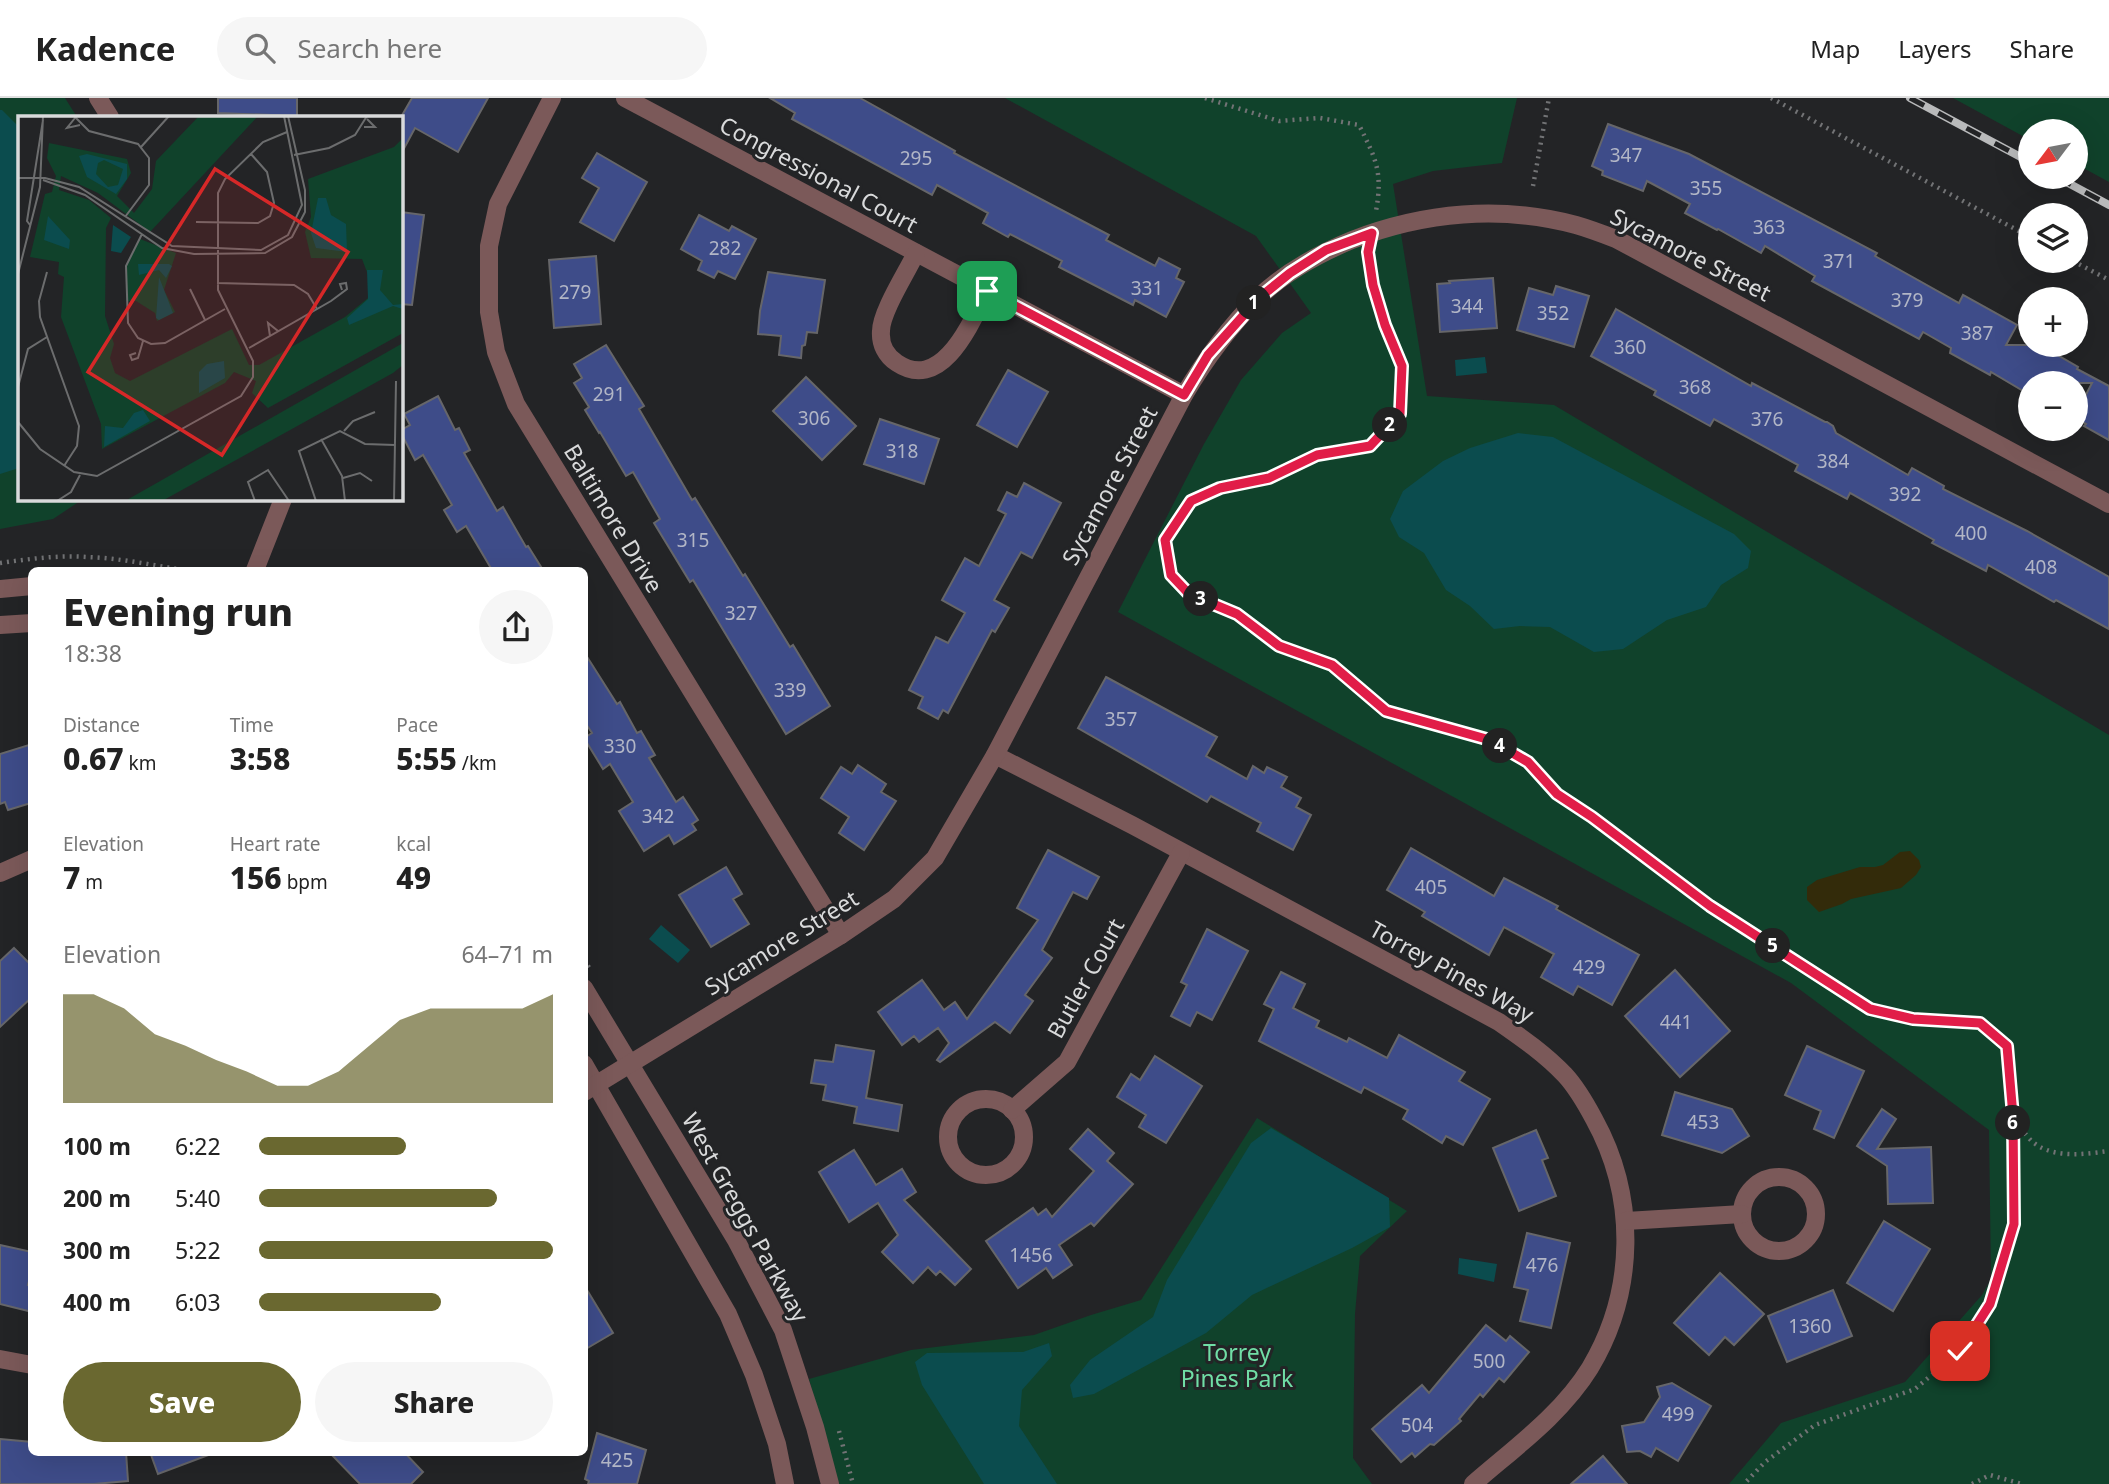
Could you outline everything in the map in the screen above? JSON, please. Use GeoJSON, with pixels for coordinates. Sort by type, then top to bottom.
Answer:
{"type":"FeatureCollection","features":[{"type":"Feature","properties":{"kind":"street"},"geometry":{"type":"LineString","coordinates":[[98,98],[109,116]]}},
{"type":"Feature","properties":{"kind":"street","name":"Baltimore Drive"},"geometry":{"type":"LineString","coordinates":[[552,98],[498,204],[488,246],[489,312],[496,352],[516,404],[841,935]]}},
{"type":"Feature","properties":{"kind":"street","name":"Congressional Court"},"geometry":{"type":"LineString","coordinates":[[625,98],[1184,395]]}},
{"type":"Feature","properties":{"kind":"street","name":"Sycamore Street"},"geometry":{"type":"LineString","coordinates":[[591,1089],[841,935],[894,899],[935,858],[995,755],[1184,395],[1208,355],[1259,298],[1290,273],[1326,250],[1372,233],[1441,215],[1483,212],[1520,215],[1576,225],[1616,239],[2109,504]]}},
{"type":"Feature","properties":{"kind":"street","name":"Congressional Court"},"geometry":{"type":"LineString","coordinates":[[916,253],[885,314],[880,330],[882,346],[892,360],[904,368],[921,371],[939,365],[951,353],[987,291]]}},
{"type":"Feature","properties":{"kind":"street"},"geometry":{"type":"LineString","coordinates":[[256,567],[283,500]]}},
{"type":"Feature","properties":{"kind":"street"},"geometry":{"type":"LineString","coordinates":[[0,589],[28,586]]}},
{"type":"Feature","properties":{"kind":"street"},"geometry":{"type":"LineString","coordinates":[[0,625],[28,623]]}},
{"type":"Feature","properties":{"kind":"street","name":"Torrey Pines Way"},"geometry":{"type":"LineString","coordinates":[[995,755],[1132,825],[1499,1022],[1532,1044],[1566,1075],[1582,1096],[1608,1143],[1622,1193],[1626,1221],[1625,1268],[1613,1319],[1590,1368],[1555,1412],[1473,1484]]}},
{"type":"Feature","properties":{"kind":"street","name":"Butler Court"},"geometry":{"type":"LineString","coordinates":[[1012,1110],[1067,1062],[1181,853]]}},
{"type":"Feature","properties":{"kind":"street"},"geometry":{"type":"LineString","coordinates":[[0,873],[28,861]]}},
{"type":"Feature","properties":{"kind":"street","name":"West Greggs Parkway"},"geometry":{"type":"LineString","coordinates":[[588,994],[736,1240],[783,1330],[815,1427],[830,1484]]}},
{"type":"Feature","properties":{"kind":"street"},"geometry":{"type":"LineString","coordinates":[[591,1089],[728,1314],[777,1444],[785,1484]]}},
{"type":"Feature","properties":{"kind":"street"},"geometry":{"type":"LineString","coordinates":[[981,1100],[993,1100],[1012,1110],[1021,1123],[1024,1136],[1023,1148],[1009,1169],[985,1176],[961,1167],[948,1146],[951,1121],[958,1111],[968,1103],[981,1100]]}},
{"type":"Feature","properties":{"kind":"street"},"geometry":{"type":"LineString","coordinates":[[1782,1177],[1794,1180],[1811,1196],[1815,1220],[1804,1240],[1794,1247],[1771,1250],[1760,1246],[1751,1238],[1744,1227],[1742,1214],[1743,1202],[1749,1191],[1758,1183],[1782,1177]]}},
{"type":"Feature","properties":{"kind":"street"},"geometry":{"type":"LineString","coordinates":[[1626,1221],[1742,1214]]}},
{"type":"Feature","properties":{"kind":"street"},"geometry":{"type":"LineString","coordinates":[[0,1359],[28,1364]]}},
{"type":"Feature","properties":{"kind":"path"},"geometry":{"type":"LineString","coordinates":[[1205,98],[1279,121],[1320,118],[1359,125],[1376,160],[1379,190],[1368,252],[1373,285],[1385,325],[1402,366],[1400,414],[1370,446],[1317,455],[1269,478],[1220,488],[1191,501],[1165,540],[1171,575],[1189,594],[1237,614],[1279,646],[1332,665],[1386,711],[1490,740],[1528,762],[1557,794],[1592,817],[1710,906],[1870,1009],[1913,1019],[1980,1023],[2007,1046],[2013,1116],[2014,1224],[1990,1304],[1960,1351],[1915,1389],[1815,1425],[1765,1462],[1744,1484]]}},
{"type":"Feature","properties":{"kind":"path"},"geometry":{"type":"LineString","coordinates":[[1533,186],[1549,98]]}},
{"type":"Feature","properties":{"kind":"path"},"geometry":{"type":"LineString","coordinates":[[1771,98],[2018,231]]}},
{"type":"Feature","properties":{"kind":"path"},"geometry":{"type":"LineString","coordinates":[[2088,269],[2109,280]]}},
{"type":"Feature","properties":{"kind":"path"},"geometry":{"type":"LineString","coordinates":[[0,562],[86,556],[164,567]]}},
{"type":"Feature","properties":{"kind":"path"},"geometry":{"type":"LineString","coordinates":[[2013,1116],[2033,1142],[2055,1152],[2078,1155],[2109,1151]]}},
{"type":"Feature","properties":{"kind":"path"},"geometry":{"type":"LineString","coordinates":[[1972,1484],[1990,1475],[2022,1484]]}},
{"type":"Feature","properties":{"kind":"green space"},"geometry":{"type":"Polygon","coordinates":[[[0,98],[65,98],[76,116],[18,116],[18,500],[82,500],[53,519],[0,529],[0,98]]]}},
{"type":"Feature","properties":{"kind":"green space"},"geometry":{"type":"Polygon","coordinates":[[[1005,98],[1517,98],[1502,163],[1433,171],[1393,184],[1427,396],[1554,405],[2109,735],[2109,1484],[1729,1484],[1781,1423],[1905,1382],[1982,1295],[1991,1279],[1989,1130],[1791,983],[1118,612],[1204,444],[1241,380],[1282,333],[1311,313],[1256,236],[1005,98]]]}},
{"type":"Feature","properties":{"kind":"green space"},"geometry":{"type":"Polygon","coordinates":[[[1953,98],[2109,98],[2109,182],[2088,171],[2088,119],[2018,119],[2018,133],[1953,98]]]}},
{"type":"Feature","properties":{"kind":"green space","name":"Torrey Pines Park"},"geometry":{"type":"Polygon","coordinates":[[[1257,1118],[1407,1211],[1360,1256],[1355,1314],[1353,1458],[1372,1484],[839,1484],[809,1379],[911,1350],[1034,1335],[1141,1300],[1257,1118]]]}},
{"type":"Feature","properties":{"kind":"sand"},"geometry":{"type":"Polygon","coordinates":[[[1910,851],[1919,860],[1921,867],[1901,888],[1851,899],[1819,912],[1807,900],[1807,887],[1817,880],[1860,867],[1883,865],[1900,852],[1910,851]]]}},
{"type":"Feature","properties":{"kind":"water"},"geometry":{"type":"Polygon","coordinates":[[[2,110],[18,126],[18,468],[0,474],[2,110]]]}},
{"type":"Feature","properties":{"kind":"water"},"geometry":{"type":"Polygon","coordinates":[[[1485,357],[1487,373],[1456,376],[1455,360],[1485,357]]]}},
{"type":"Feature","properties":{"kind":"water"},"geometry":{"type":"Polygon","coordinates":[[[1518,433],[1553,437],[1734,534],[1751,551],[1748,568],[1721,585],[1706,607],[1667,620],[1623,649],[1594,652],[1550,627],[1494,629],[1470,606],[1446,590],[1424,553],[1399,537],[1390,519],[1403,491],[1443,461],[1470,448],[1518,433]]]}},
{"type":"Feature","properties":{"kind":"water"},"geometry":{"type":"Polygon","coordinates":[[[661,925],[690,950],[678,963],[649,939],[661,925]]]}},
{"type":"Feature","properties":{"kind":"water"},"geometry":{"type":"Polygon","coordinates":[[[1271,1128],[1389,1198],[1390,1227],[1252,1295],[1206,1333],[1094,1394],[1073,1398],[1070,1385],[1090,1360],[1153,1317],[1167,1280],[1251,1143],[1271,1128]]]}},
{"type":"Feature","properties":{"kind":"water"},"geometry":{"type":"Polygon","coordinates":[[[1459,1258],[1497,1264],[1494,1282],[1458,1274],[1459,1258]]]}},
{"type":"Feature","properties":{"kind":"water"},"geometry":{"type":"Polygon","coordinates":[[[1049,1343],[1052,1356],[1022,1390],[1019,1426],[1057,1484],[984,1484],[922,1385],[915,1362],[927,1353],[1023,1352],[1049,1343]]]}},
{"type":"Feature","properties":{"kind":"building"},"geometry":{"type":"Polygon","coordinates":[[[218,98],[297,98],[297,116],[218,113],[218,98]]]}},
{"type":"Feature","properties":{"kind":"building"},"geometry":{"type":"Polygon","coordinates":[[[412,98],[488,98],[458,152],[415,128],[402,152],[402,116],[412,98]]]}},
{"type":"Feature","properties":{"kind":"building"},"geometry":{"type":"Polygon","coordinates":[[[770,98],[860,98],[955,151],[954,153],[1109,235],[1106,240],[1155,266],[1159,258],[1180,269],[1176,278],[1184,282],[1166,317],[1135,300],[1133,305],[1059,267],[1062,261],[983,223],[988,213],[937,185],[932,195],[792,119],[795,113],[770,98]]]}},
{"type":"Feature","properties":{"kind":"building"},"geometry":{"type":"Polygon","coordinates":[[[1608,124],[1689,154],[1877,253],[1875,256],[1959,303],[1963,295],[2017,325],[2006,345],[2018,345],[2018,357],[2061,357],[2081,371],[2018,371],[2018,388],[1950,353],[1951,348],[1923,332],[1919,339],[1812,281],[1815,276],[1765,246],[1761,253],[1685,213],[1690,204],[1647,181],[1643,191],[1602,175],[1603,171],[1592,166],[1608,124]]]}},
{"type":"Feature","properties":{"kind":"building"},"geometry":{"type":"Polygon","coordinates":[[[597,153],[647,182],[614,241],[580,222],[599,188],[582,178],[597,153]]]}},
{"type":"Feature","properties":{"kind":"building"},"geometry":{"type":"Polygon","coordinates":[[[402,212],[424,215],[412,305],[402,304],[402,212]]]}},
{"type":"Feature","properties":{"kind":"building"},"geometry":{"type":"Polygon","coordinates":[[[699,215],[729,231],[732,226],[756,239],[735,279],[718,271],[714,278],[698,270],[702,261],[681,249],[699,215]]]}},
{"type":"Feature","properties":{"kind":"building"},"geometry":{"type":"Polygon","coordinates":[[[596,256],[601,324],[554,328],[549,260],[596,256]]]}},
{"type":"Feature","properties":{"kind":"building"},"geometry":{"type":"Polygon","coordinates":[[[768,272],[825,280],[817,333],[807,332],[801,358],[779,355],[781,336],[758,334],[768,272]]]}},
{"type":"Feature","properties":{"kind":"building"},"geometry":{"type":"Polygon","coordinates":[[[1493,278],[1497,328],[1440,332],[1437,284],[1493,278]]]}},
{"type":"Feature","properties":{"kind":"building"},"geometry":{"type":"Polygon","coordinates":[[[1556,286],[1589,296],[1574,347],[1517,330],[1529,288],[1553,295],[1556,286]]]}},
{"type":"Feature","properties":{"kind":"building"},"geometry":{"type":"Polygon","coordinates":[[[1616,309],[1751,386],[1752,383],[1827,422],[1833,426],[1836,433],[1908,475],[1912,468],[1944,486],[1943,489],[2027,531],[2109,577],[2109,629],[1988,565],[1986,571],[1932,543],[1934,540],[1850,493],[1847,499],[1795,471],[1798,465],[1714,419],[1710,426],[1654,395],[1656,391],[1591,356],[1616,309]]]}},
{"type":"Feature","properties":{"kind":"building"},"geometry":{"type":"Polygon","coordinates":[[[606,345],[644,406],[639,409],[692,500],[695,498],[743,576],[745,574],[790,647],[793,645],[830,706],[786,734],[693,580],[690,582],[654,523],[660,519],[633,472],[626,476],[585,410],[589,407],[574,383],[582,378],[574,364],[606,345]]]}},
{"type":"Feature","properties":{"kind":"building"},"geometry":{"type":"Polygon","coordinates":[[[1008,370],[1048,392],[1017,447],[977,425],[1008,370]]]}},
{"type":"Feature","properties":{"kind":"building"},"geometry":{"type":"Polygon","coordinates":[[[2088,375],[2109,386],[2109,440],[2088,428],[2088,391],[2092,383],[2088,383],[2088,375]]]}},
{"type":"Feature","properties":{"kind":"building"},"geometry":{"type":"Polygon","coordinates":[[[806,377],[856,426],[822,460],[773,411],[806,377]]]}},
{"type":"Feature","properties":{"kind":"building"},"geometry":{"type":"Polygon","coordinates":[[[438,396],[455,430],[459,428],[470,450],[464,453],[497,511],[503,507],[541,567],[490,567],[466,526],[457,532],[444,510],[452,505],[423,455],[415,460],[402,435],[402,429],[410,425],[404,414],[438,396]]]}},
{"type":"Feature","properties":{"kind":"building"},"geometry":{"type":"Polygon","coordinates":[[[880,419],[939,439],[924,484],[864,464],[880,419]]]}},
{"type":"Feature","properties":{"kind":"building"},"geometry":{"type":"Polygon","coordinates":[[[1024,483],[1061,503],[1032,558],[1021,552],[994,600],[1009,608],[995,632],[992,630],[948,713],[943,710],[938,719],[918,708],[923,697],[909,690],[936,637],[948,643],[965,613],[942,600],[965,558],[979,566],[1006,514],[998,510],[1007,492],[1017,497],[1024,483]]]}},
{"type":"Feature","properties":{"kind":"building"},"geometry":{"type":"Polygon","coordinates":[[[588,658],[617,704],[620,702],[637,733],[641,731],[655,755],[649,758],[676,802],[683,797],[698,820],[692,824],[696,830],[674,844],[669,835],[644,851],[619,811],[633,802],[610,764],[603,769],[588,745],[588,736],[592,733],[588,727],[588,658]]]}},
{"type":"Feature","properties":{"kind":"building"},"geometry":{"type":"Polygon","coordinates":[[[1106,677],[1217,737],[1206,756],[1247,779],[1253,766],[1264,773],[1267,767],[1287,777],[1281,787],[1301,798],[1296,807],[1311,815],[1293,850],[1257,831],[1261,823],[1211,796],[1207,802],[1078,728],[1106,677]]]}},
{"type":"Feature","properties":{"kind":"building"},"geometry":{"type":"Polygon","coordinates":[[[28,745],[28,804],[8,810],[5,802],[0,804],[0,754],[28,745]]]}},
{"type":"Feature","properties":{"kind":"building"},"geometry":{"type":"Polygon","coordinates":[[[858,765],[886,784],[881,792],[896,801],[864,850],[839,833],[849,817],[821,798],[841,767],[852,774],[858,765]]]}},
{"type":"Feature","properties":{"kind":"building"},"geometry":{"type":"Polygon","coordinates":[[[1411,848],[1494,896],[1504,878],[1558,906],[1556,909],[1639,955],[1612,1005],[1578,986],[1573,995],[1541,977],[1554,954],[1504,927],[1489,955],[1422,916],[1425,912],[1387,890],[1411,848]]]}},
{"type":"Feature","properties":{"kind":"building"},"geometry":{"type":"Polygon","coordinates":[[[1048,850],[1099,877],[1087,899],[1073,892],[1042,950],[1052,958],[1025,995],[1033,1001],[1010,1033],[995,1022],[940,1062],[937,1060],[949,1043],[938,1028],[919,1042],[914,1036],[902,1045],[878,1012],[922,980],[944,1010],[955,1002],[967,1019],[1038,920],[1017,908],[1048,850]]]}},
{"type":"Feature","properties":{"kind":"building"},"geometry":{"type":"Polygon","coordinates":[[[726,867],[742,894],[733,899],[749,924],[711,947],[679,895],[726,867]]]}},
{"type":"Feature","properties":{"kind":"building"},"geometry":{"type":"Polygon","coordinates":[[[1207,929],[1248,951],[1212,1020],[1197,1012],[1190,1026],[1171,1016],[1187,985],[1181,982],[1207,929]]]}},
{"type":"Feature","properties":{"kind":"building"},"geometry":{"type":"Polygon","coordinates":[[[14,948],[28,962],[28,1001],[0,1027],[0,961],[14,948]]]}},
{"type":"Feature","properties":{"kind":"building"},"geometry":{"type":"Polygon","coordinates":[[[1675,970],[1730,1031],[1680,1077],[1625,1016],[1675,970]]]}},
{"type":"Feature","properties":{"kind":"building"},"geometry":{"type":"Polygon","coordinates":[[[1281,972],[1305,984],[1293,1008],[1319,1021],[1316,1027],[1347,1042],[1349,1038],[1387,1058],[1399,1035],[1465,1072],[1459,1081],[1490,1099],[1463,1145],[1446,1136],[1442,1143],[1403,1119],[1408,1110],[1364,1087],[1361,1093],[1259,1041],[1274,1009],[1264,1004],[1281,972]]]}},
{"type":"Feature","properties":{"kind":"building"},"geometry":{"type":"Polygon","coordinates":[[[836,1045],[874,1051],[866,1098],[902,1105],[898,1131],[854,1123],[857,1107],[823,1100],[826,1085],[811,1083],[815,1060],[833,1062],[836,1045]]]}},
{"type":"Feature","properties":{"kind":"building"},"geometry":{"type":"Polygon","coordinates":[[[1807,1046],[1864,1071],[1834,1138],[1814,1129],[1821,1111],[1785,1095],[1807,1046]]]}},
{"type":"Feature","properties":{"kind":"building"},"geometry":{"type":"Polygon","coordinates":[[[1155,1056],[1202,1086],[1166,1143],[1139,1127],[1146,1115],[1117,1097],[1131,1074],[1140,1080],[1155,1056]]]}},
{"type":"Feature","properties":{"kind":"building"},"geometry":{"type":"Polygon","coordinates":[[[1675,1092],[1732,1109],[1749,1136],[1722,1153],[1662,1135],[1675,1092]]]}},
{"type":"Feature","properties":{"kind":"building"},"geometry":{"type":"Polygon","coordinates":[[[1882,1109],[1896,1119],[1877,1149],[1931,1147],[1933,1203],[1888,1204],[1887,1166],[1857,1146],[1882,1109]]]}},
{"type":"Feature","properties":{"kind":"building"},"geometry":{"type":"Polygon","coordinates":[[[1088,1129],[1114,1153],[1107,1161],[1133,1184],[1094,1226],[1091,1223],[1059,1245],[1072,1265],[1053,1278],[1046,1268],[1018,1288],[986,1241],[1033,1208],[1038,1215],[1046,1209],[1052,1217],[1094,1171],[1070,1149],[1088,1129]]]}},
{"type":"Feature","properties":{"kind":"building"},"geometry":{"type":"Polygon","coordinates":[[[1536,1130],[1548,1158],[1542,1160],[1556,1196],[1519,1211],[1493,1148],[1536,1130]]]}},
{"type":"Feature","properties":{"kind":"building"},"geometry":{"type":"Polygon","coordinates":[[[854,1150],[876,1185],[902,1169],[916,1192],[904,1200],[971,1269],[955,1285],[940,1271],[936,1275],[928,1267],[913,1283],[882,1252],[898,1235],[878,1203],[849,1222],[819,1172],[854,1150]]]}},
{"type":"Feature","properties":{"kind":"building"},"geometry":{"type":"Polygon","coordinates":[[[1884,1221],[1930,1249],[1893,1311],[1847,1283],[1884,1221]]]}},
{"type":"Feature","properties":{"kind":"building"},"geometry":{"type":"Polygon","coordinates":[[[1527,1233],[1570,1243],[1551,1328],[1520,1321],[1528,1290],[1514,1287],[1527,1233]]]}},
{"type":"Feature","properties":{"kind":"building"},"geometry":{"type":"Polygon","coordinates":[[[0,1245],[28,1251],[28,1311],[0,1304],[0,1245]]]}},
{"type":"Feature","properties":{"kind":"building"},"geometry":{"type":"Polygon","coordinates":[[[1720,1273],[1764,1314],[1734,1345],[1725,1337],[1709,1355],[1674,1323],[1720,1273]]]}},
{"type":"Feature","properties":{"kind":"building"},"geometry":{"type":"Polygon","coordinates":[[[1833,1290],[1852,1336],[1787,1362],[1768,1316],[1833,1290]]]}},
{"type":"Feature","properties":{"kind":"building"},"geometry":{"type":"Polygon","coordinates":[[[588,1292],[613,1333],[588,1348],[588,1292]]]}},
{"type":"Feature","properties":{"kind":"building"},"geometry":{"type":"Polygon","coordinates":[[[1486,1325],[1506,1341],[1510,1336],[1529,1352],[1504,1382],[1499,1378],[1483,1397],[1480,1394],[1459,1419],[1461,1421],[1434,1445],[1430,1444],[1415,1457],[1412,1453],[1401,1462],[1372,1429],[1422,1385],[1429,1393],[1486,1325]]]}},
{"type":"Feature","properties":{"kind":"building"},"geometry":{"type":"Polygon","coordinates":[[[1672,1383],[1711,1406],[1678,1461],[1656,1448],[1651,1457],[1640,1451],[1627,1452],[1622,1426],[1644,1422],[1660,1397],[1657,1387],[1672,1383]]]}},
{"type":"Feature","properties":{"kind":"building"},"geometry":{"type":"Polygon","coordinates":[[[597,1433],[646,1450],[637,1484],[588,1484],[589,1481],[585,1479],[597,1433]]]}},
{"type":"Feature","properties":{"kind":"building"},"geometry":{"type":"Polygon","coordinates":[[[0,1439],[28,1442],[28,1456],[126,1456],[128,1481],[94,1484],[0,1484],[0,1439]]]}},
{"type":"Feature","properties":{"kind":"building"},"geometry":{"type":"Polygon","coordinates":[[[151,1456],[206,1456],[158,1474],[151,1456]]]}},
{"type":"Feature","properties":{"kind":"building"},"geometry":{"type":"Polygon","coordinates":[[[333,1456],[408,1456],[423,1472],[411,1484],[360,1484],[333,1456]]]}},
{"type":"Feature","properties":{"kind":"building"},"geometry":{"type":"Polygon","coordinates":[[[1603,1456],[1627,1484],[1571,1484],[1603,1456]]]}},
{"type":"Feature","properties":{"kind":"railway"},"geometry":{"type":"LineString","coordinates":[[1910,98],[2018,156]]}},
{"type":"Feature","properties":{"kind":"railway"},"geometry":{"type":"LineString","coordinates":[[2079,189],[2109,205]]}},
{"type":"Feature","properties":{"kind":"route"},"geometry":{"type":"LineString","coordinates":[[987,291],[1184,395],[1208,355],[1259,298],[1290,273],[1326,250],[1372,233],[1368,252],[1373,285],[1385,325],[1402,366],[1400,414],[1370,446],[1317,455],[1269,478],[1220,488],[1191,501],[1165,540],[1171,575],[1189,594],[1237,614],[1279,646],[1332,665],[1386,711],[1490,740],[1528,762],[1557,794],[1592,817],[1710,906],[1870,1009],[1913,1019],[1980,1023],[2007,1046],[2013,1116],[2014,1224],[1990,1304],[1960,1351]]}}]}
